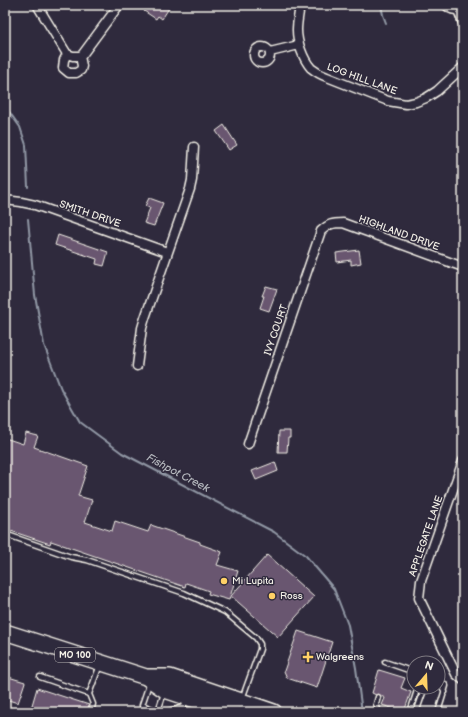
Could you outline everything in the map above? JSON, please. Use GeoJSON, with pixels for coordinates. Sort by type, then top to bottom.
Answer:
{"type":"FeatureCollection","features":[{"type":"Feature","properties":{"kind":"highway","name":"MO 100"},"geometry":{"type":"LineString","coordinates":[[5,632],[148,678],[166,690],[187,697],[211,709],[236,707],[274,712]]}},
{"type":"Feature","properties":{"kind":"highway","name":"MO 100"},"geometry":{"type":"LineString","coordinates":[[148,678],[170,677],[236,707]]}},
{"type":"Feature","properties":{"kind":"street"},"geometry":{"type":"LineString","coordinates":[[37,5],[67,54],[73,56],[82,55],[119,5]]}},
{"type":"Feature","properties":{"kind":"street","name":"LOG HILL LANE"},"geometry":{"type":"LineString","coordinates":[[300,5],[297,29],[299,45],[310,67],[327,78],[388,101],[406,104],[426,98],[437,91],[463,67]]}},
{"type":"Feature","properties":{"kind":"street"},"geometry":{"type":"LineString","coordinates":[[446,5],[451,10],[460,8],[463,23]]}},
{"type":"Feature","properties":{"kind":"street"},"geometry":{"type":"LineString","coordinates":[[270,52],[299,45]]}},
{"type":"Feature","properties":{"kind":"street"},"geometry":{"type":"LineString","coordinates":[[67,54],[64,60],[63,68],[69,73],[76,73],[81,70],[82,66],[80,56]]}},
{"type":"Feature","properties":{"kind":"street"},"geometry":{"type":"LineString","coordinates":[[137,366],[142,328],[190,189],[194,147]]}},
{"type":"Feature","properties":{"kind":"street","name":"SMITH DRIVE"},"geometry":{"type":"LineString","coordinates":[[5,200],[35,205],[167,252]]}},
{"type":"Feature","properties":{"kind":"street","name":"HIGHLAND DRIVE"},"geometry":{"type":"LineString","coordinates":[[327,226],[334,223],[343,223],[463,267]]}},
{"type":"Feature","properties":{"kind":"street","name":"IVY COURT"},"geometry":{"type":"LineString","coordinates":[[248,444],[321,231],[327,226]]}},
{"type":"Feature","properties":{"kind":"street","name":"APPLEGATE LANE"},"geometry":{"type":"LineString","coordinates":[[463,461],[419,589],[419,598],[456,674],[463,680]]}},
{"type":"Feature","properties":{"kind":"lane"},"geometry":{"type":"LineString","coordinates":[[5,539],[6,534],[71,557],[87,560],[184,593],[226,612],[256,638],[260,644],[260,649],[236,707]]}},
{"type":"Feature","properties":{"kind":"lane"},"geometry":{"type":"LineString","coordinates":[[385,662],[406,669]]}},
{"type":"Feature","properties":{"kind":"lane"},"geometry":{"type":"LineString","coordinates":[[91,712],[93,704],[89,694],[101,663]]}},
{"type":"Feature","properties":{"kind":"lane"},"geometry":{"type":"LineString","coordinates":[[40,677],[89,694]]}},
{"type":"Feature","properties":{"kind":"lane"},"geometry":{"type":"LineString","coordinates":[[148,678],[142,705],[158,712],[166,690]]}},
{"type":"Feature","properties":{"kind":"lane"},"geometry":{"type":"LineString","coordinates":[[410,712],[415,695]]}},
{"type":"Feature","properties":{"kind":"lane"},"geometry":{"type":"LineString","coordinates":[[417,710],[422,695]]}},
{"type":"Feature","properties":{"kind":"lane"},"geometry":{"type":"LineString","coordinates":[[438,712],[444,695]]}},
{"type":"Feature","properties":{"kind":"lane"},"geometry":{"type":"LineString","coordinates":[[169,712],[184,708],[187,697]]}},
{"type":"Feature","properties":{"kind":"lane"},"geometry":{"type":"LineString","coordinates":[[378,697],[376,704],[379,712]]}},
{"type":"Feature","properties":{"kind":"building"},"geometry":{"type":"Polygon","coordinates":[[[148,5],[171,5],[162,19],[158,16],[156,19],[144,11],[148,5]]]}},
{"type":"Feature","properties":{"kind":"building"},"geometry":{"type":"Polygon","coordinates":[[[224,125],[237,145],[229,150],[216,131],[224,125]]]}},
{"type":"Feature","properties":{"kind":"building"},"geometry":{"type":"Polygon","coordinates":[[[149,198],[163,203],[154,226],[144,223],[150,208],[145,206],[149,198]]]}},
{"type":"Feature","properties":{"kind":"building"},"geometry":{"type":"Polygon","coordinates":[[[58,235],[108,252],[104,266],[96,264],[97,259],[55,245],[58,235]]]}},
{"type":"Feature","properties":{"kind":"building"},"geometry":{"type":"Polygon","coordinates":[[[359,250],[361,263],[351,265],[351,260],[337,262],[336,253],[359,250]]]}},
{"type":"Feature","properties":{"kind":"building"},"geometry":{"type":"Polygon","coordinates":[[[266,286],[277,289],[269,311],[260,308],[264,296],[262,296],[266,286]]]}},
{"type":"Feature","properties":{"kind":"building"},"geometry":{"type":"Polygon","coordinates":[[[279,431],[290,431],[287,452],[278,452],[279,431]]]}},
{"type":"Feature","properties":{"kind":"building"},"geometry":{"type":"Polygon","coordinates":[[[26,433],[38,436],[34,447],[88,466],[78,496],[92,500],[85,522],[112,531],[115,521],[148,532],[151,525],[200,542],[200,544],[222,552],[217,565],[238,571],[229,600],[208,594],[209,591],[186,583],[185,587],[51,541],[50,544],[5,529],[5,438],[23,444],[26,433]]]}},
{"type":"Feature","properties":{"kind":"building"},"geometry":{"type":"Polygon","coordinates":[[[275,462],[278,471],[256,480],[252,471],[275,462]]]}},
{"type":"Feature","properties":{"kind":"building","name":"Ross"},"geometry":{"type":"Polygon","coordinates":[[[267,555],[314,597],[278,637],[231,596],[267,555]]]}},
{"type":"Feature","properties":{"kind":"building","name":"Walgreens"},"geometry":{"type":"Polygon","coordinates":[[[298,631],[332,642],[317,688],[287,678],[284,671],[298,631]]]}},
{"type":"Feature","properties":{"kind":"building"},"geometry":{"type":"Polygon","coordinates":[[[379,670],[405,678],[401,688],[406,690],[406,695],[410,695],[404,712],[382,705],[385,698],[379,694],[376,695],[372,693],[379,670]]]}},
{"type":"Feature","properties":{"kind":"building"},"geometry":{"type":"Polygon","coordinates":[[[5,676],[25,682],[18,703],[5,699],[5,676]]]}},
{"type":"Feature","properties":{"kind":"building"},"geometry":{"type":"Polygon","coordinates":[[[37,688],[89,705],[87,712],[30,712],[37,688]]]}},
{"type":"Feature","properties":{"kind":"waterway"},"geometry":{"type":"LineString","coordinates":[[381,5],[386,23]]}},
{"type":"Feature","properties":{"kind":"waterway","name":"Fishpot Creek"},"geometry":{"type":"LineString","coordinates":[[5,106],[20,127],[26,145],[28,187]]}},
{"type":"Feature","properties":{"kind":"waterway","name":"Fishpot Creek"},"geometry":{"type":"LineString","coordinates":[[28,219],[35,295],[44,345],[61,389],[80,422],[122,453],[274,532],[306,556],[334,589],[348,625],[362,712]]}},
{"type":"Feature","properties":{"kind":"place","name":"Mi Lupita"},"geometry":{"type":"Point","coordinates":[224,581]}},
{"type":"Feature","properties":{"kind":"place","name":"Ross"},"geometry":{"type":"Point","coordinates":[272,596]}},
{"type":"Feature","properties":{"kind":"place","name":"Walgreens"},"geometry":{"type":"Point","coordinates":[308,657]}}]}
